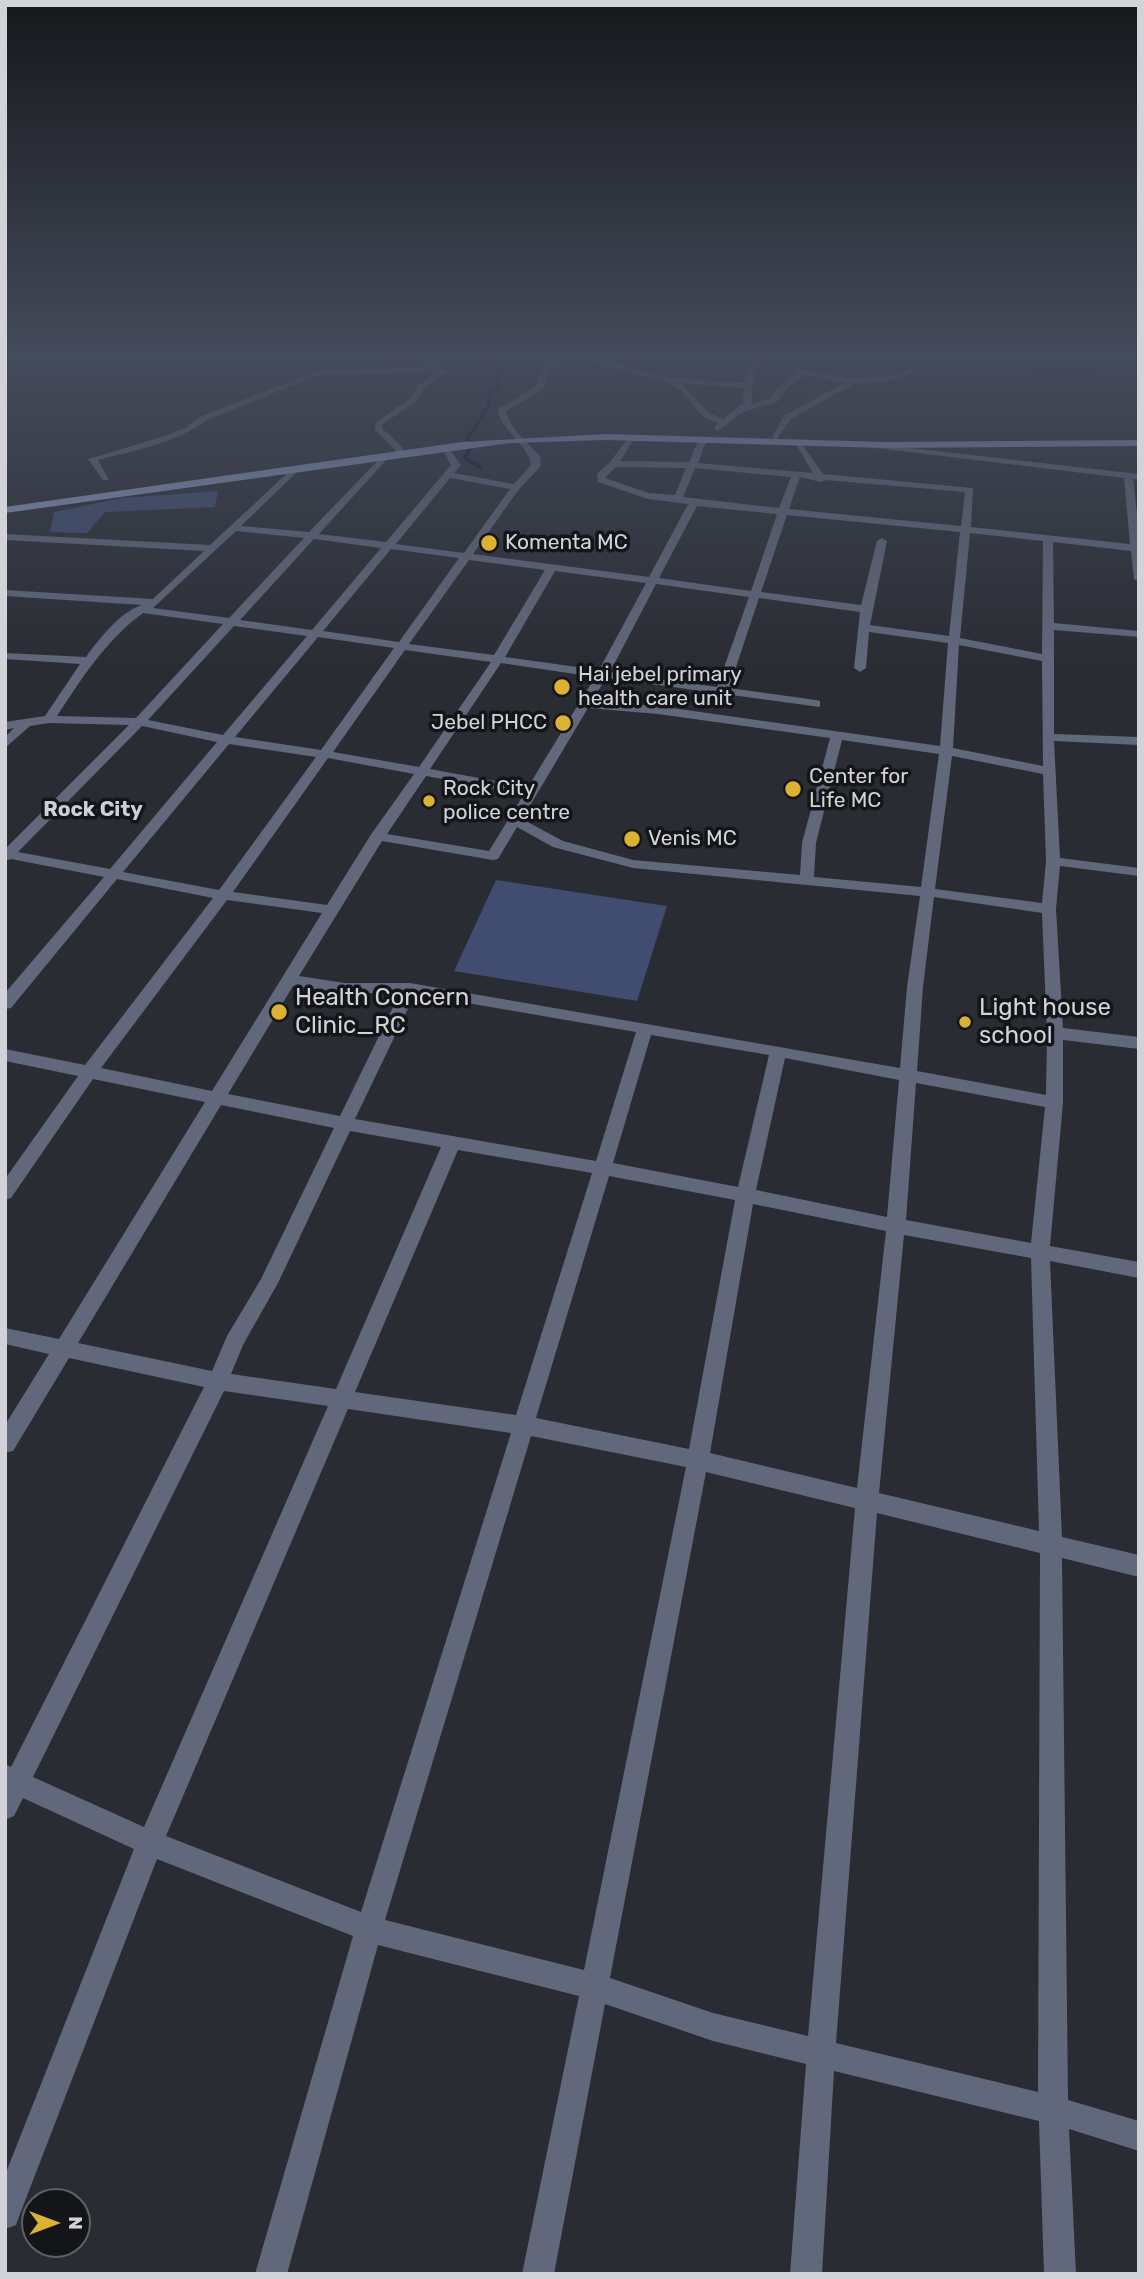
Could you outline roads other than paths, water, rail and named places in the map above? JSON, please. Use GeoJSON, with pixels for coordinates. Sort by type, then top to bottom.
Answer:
{"type":"FeatureCollection","features":[{"type":"Feature","properties":{"kind":"main road"},"geometry":{"type":"LineString","coordinates":[[5,508],[336,459]]}},
{"type":"Feature","properties":{"kind":"main road"},"geometry":{"type":"LineString","coordinates":[[5,508],[362,459]]}},
{"type":"Feature","properties":{"kind":"street"},"geometry":{"type":"LineString","coordinates":[[93,459],[106,478]]}},
{"type":"Feature","properties":{"kind":"street"},"geometry":{"type":"LineString","coordinates":[[6,855],[139,722],[314,536],[382,459]]}},
{"type":"Feature","properties":{"kind":"street"},"geometry":{"type":"LineString","coordinates":[[5,1004],[388,548],[448,475],[456,462],[454,459]]}},
{"type":"Feature","properties":{"kind":"street"},"geometry":{"type":"LineString","coordinates":[[5,1193],[89,1072],[223,894],[516,487],[536,466],[536,459]]}},
{"type":"Feature","properties":{"kind":"street"},"geometry":{"type":"LineString","coordinates":[[617,459],[600,476],[601,480],[648,496],[785,513],[1135,548]]}},
{"type":"Feature","properties":{"kind":"street"},"geometry":{"type":"LineString","coordinates":[[678,498],[695,459]]}},
{"type":"Feature","properties":{"kind":"street"},"geometry":{"type":"LineString","coordinates":[[809,459],[821,479]]}},
{"type":"Feature","properties":{"kind":"street"},"geometry":{"type":"LineString","coordinates":[[986,459],[1133,476],[1135,548],[1139,579]]}},
{"type":"Feature","properties":{"kind":"street"},"geometry":{"type":"LineString","coordinates":[[614,464],[692,466],[795,477],[970,490],[954,640],[946,751],[915,987],[896,1226],[867,1499],[821,2054],[806,2274]]}},
{"type":"Feature","properties":{"kind":"street"},"geometry":{"type":"LineString","coordinates":[[49,719],[88,661],[139,609],[156,602],[295,469]]}},
{"type":"Feature","properties":{"kind":"street"},"geometry":{"type":"LineString","coordinates":[[448,475],[516,487]]}},
{"type":"Feature","properties":{"kind":"street"},"geometry":{"type":"LineString","coordinates":[[722,690],[785,513],[795,477]]}},
{"type":"Feature","properties":{"kind":"street"},"geometry":{"type":"LineString","coordinates":[[377,836],[493,856],[602,675],[694,503]]}},
{"type":"Feature","properties":{"kind":"street"},"geometry":{"type":"LineString","coordinates":[[232,528],[314,536],[388,548],[866,609]]}},
{"type":"Feature","properties":{"kind":"street"},"geometry":{"type":"LineString","coordinates":[[5,537],[213,548]]}},
{"type":"Feature","properties":{"kind":"street"},"geometry":{"type":"LineString","coordinates":[[1048,538],[1048,737],[1053,861],[1049,909],[1055,1033],[1054,1103],[1040,1251],[1051,1542],[1054,2110],[1060,2274]]}},
{"type":"Feature","properties":{"kind":"street"},"geometry":{"type":"LineString","coordinates":[[860,668],[866,609],[882,541]]}},
{"type":"Feature","properties":{"kind":"street"},"geometry":{"type":"LineString","coordinates":[[5,1444],[66,1349],[215,1099],[377,836],[498,661],[552,567]]}},
{"type":"Feature","properties":{"kind":"street"},"geometry":{"type":"LineString","coordinates":[[5,593],[156,602]]}},
{"type":"Feature","properties":{"kind":"street"},"geometry":{"type":"LineString","coordinates":[[139,609],[233,620],[498,661],[816,704]]}},
{"type":"Feature","properties":{"kind":"street"},"geometry":{"type":"LineString","coordinates":[[1049,626],[1139,634]]}},
{"type":"Feature","properties":{"kind":"street"},"geometry":{"type":"LineString","coordinates":[[864,628],[954,640],[1048,659]]}},
{"type":"Feature","properties":{"kind":"street"},"geometry":{"type":"LineString","coordinates":[[5,656],[88,661]]}},
{"type":"Feature","properties":{"kind":"street"},"geometry":{"type":"LineString","coordinates":[[583,704],[642,708],[946,751],[1050,771]]}},
{"type":"Feature","properties":{"kind":"street"},"geometry":{"type":"LineString","coordinates":[[5,726],[49,719],[139,722],[227,740],[325,754],[531,791]]}},
{"type":"Feature","properties":{"kind":"street"},"geometry":{"type":"LineString","coordinates":[[5,744],[25,724]]}},
{"type":"Feature","properties":{"kind":"street"},"geometry":{"type":"LineString","coordinates":[[807,879],[809,843],[837,736]]}},
{"type":"Feature","properties":{"kind":"street"},"geometry":{"type":"LineString","coordinates":[[1048,737],[1139,741]]}},
{"type":"Feature","properties":{"kind":"street"},"geometry":{"type":"LineString","coordinates":[[514,820],[558,844],[633,864],[928,892],[1049,909]]}},
{"type":"Feature","properties":{"kind":"street"},"geometry":{"type":"LineString","coordinates":[[6,855],[223,894],[332,910]]}},
{"type":"Feature","properties":{"kind":"street"},"geometry":{"type":"LineString","coordinates":[[1053,861],[1139,872]]}},
{"type":"Feature","properties":{"kind":"street"},"geometry":{"type":"LineString","coordinates":[[289,980],[345,988],[410,988],[778,1051],[1054,1103]]}},
{"type":"Feature","properties":{"kind":"street"},"geometry":{"type":"LineString","coordinates":[[5,1807],[12,1779],[218,1381],[234,1342],[268,1283],[410,988]]}},
{"type":"Feature","properties":{"kind":"street"},"geometry":{"type":"LineString","coordinates":[[271,2274],[369,1929],[645,1029]]}},
{"type":"Feature","properties":{"kind":"street"},"geometry":{"type":"LineString","coordinates":[[1055,1033],[1139,1043]]}},
{"type":"Feature","properties":{"kind":"street"},"geometry":{"type":"LineString","coordinates":[[538,2274],[698,1460],[745,1197],[778,1051]]}},
{"type":"Feature","properties":{"kind":"street"},"geometry":{"type":"LineString","coordinates":[[5,1055],[346,1124],[686,1183],[745,1197],[1139,1270]]}},
{"type":"Feature","properties":{"kind":"street"},"geometry":{"type":"LineString","coordinates":[[5,2214],[150,1843],[344,1399],[452,1143]]}},
{"type":"Feature","properties":{"kind":"street"},"geometry":{"type":"LineString","coordinates":[[5,1336],[218,1381],[523,1425],[698,1460],[1051,1542],[1139,1566]]}},
{"type":"Feature","properties":{"kind":"street"},"geometry":{"type":"LineString","coordinates":[[12,1779],[150,1843],[369,1929],[593,1986],[713,2027],[1054,2110],[1139,2136]]}},
{"type":"Feature","properties":{"kind":"waterway"},"geometry":{"type":"LineString","coordinates":[[467,459],[480,467]]}},
{"type":"Feature","properties":{"kind":"place","name":"Komenta MC"},"geometry":{"type":"Point","coordinates":[489,543]}},
{"type":"Feature","properties":{"kind":"place","name":"Hai jebel primary health care unit"},"geometry":{"type":"Point","coordinates":[562,687]}},
{"type":"Feature","properties":{"kind":"place","name":"Jebel PHCC"},"geometry":{"type":"Point","coordinates":[563,723]}},
{"type":"Feature","properties":{"kind":"place","name":"Center for Life MC"},"geometry":{"type":"Point","coordinates":[793,789]}},
{"type":"Feature","properties":{"kind":"place","name":"Rock City police centre"},"geometry":{"type":"Point","coordinates":[429,801]}},
{"type":"Feature","properties":{"kind":"place","name":"Venis MC"},"geometry":{"type":"Point","coordinates":[632,839]}},
{"type":"Feature","properties":{"kind":"place","name":"Health Concern Clinic_RC"},"geometry":{"type":"Point","coordinates":[279,1012]}},
{"type":"Feature","properties":{"kind":"place","name":"Light house school"},"geometry":{"type":"Point","coordinates":[965,1022]}},
{"type":"Feature","properties":{"kind":"district","name":"Rock City"},"geometry":{"type":"Point","coordinates":[93,810]}}]}
